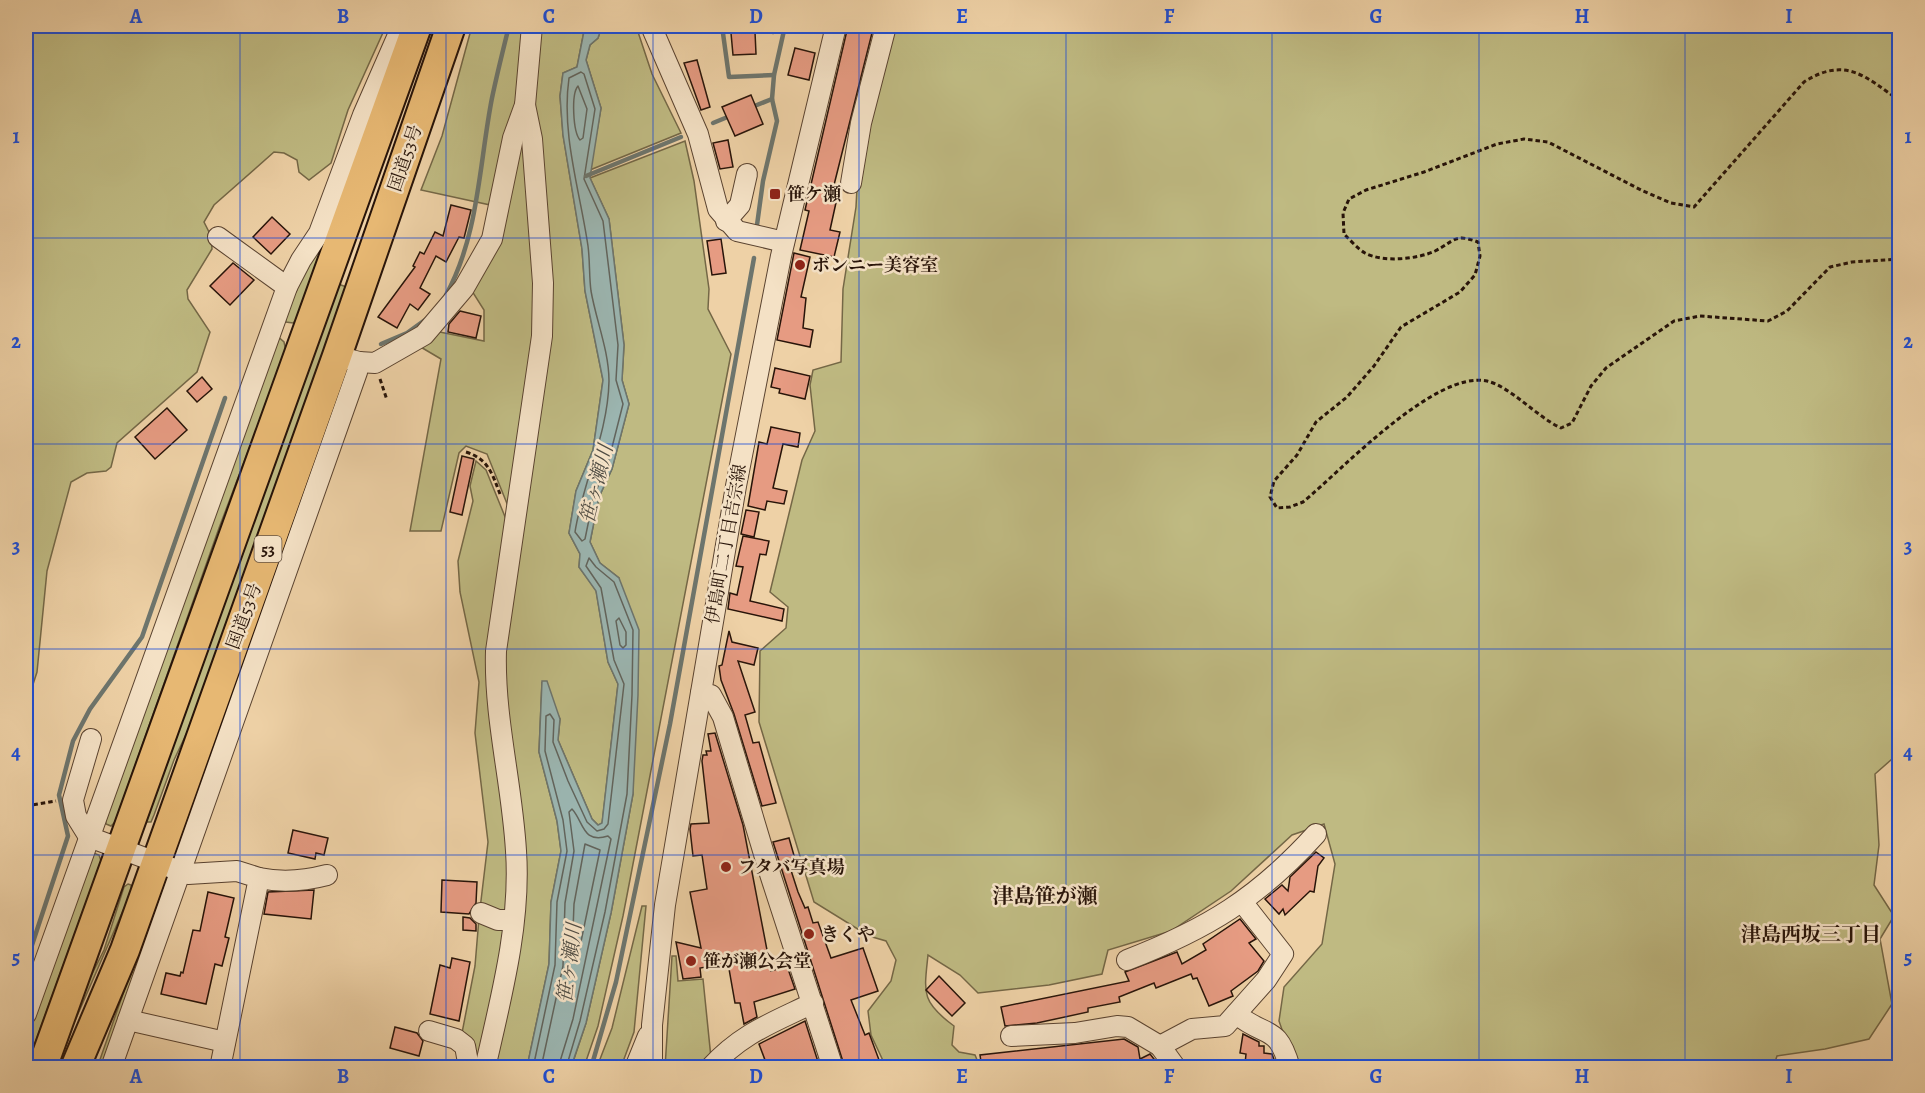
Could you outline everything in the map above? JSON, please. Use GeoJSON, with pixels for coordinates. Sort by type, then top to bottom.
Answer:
{"type":"FeatureCollection","features":[{"type":"Feature","properties":{"kind":"highway","name":"国道53号"},"geometry":{"type":"LineString","coordinates":[[42,1068],[417,26]]}},
{"type":"Feature","properties":{"kind":"highway","name":"国道53号"},"geometry":{"type":"LineString","coordinates":[[75,1068],[125,950],[168,868],[357,360],[451,26]]}},
{"type":"Feature","properties":{"kind":"street"},"geometry":{"type":"LineString","coordinates":[[26,1014],[287,287],[301,260],[320,234],[363,116],[402,26]]}},
{"type":"Feature","properties":{"kind":"street"},"geometry":{"type":"LineString","coordinates":[[357,360],[424,335],[464,288],[492,238],[513,138],[525,105],[532,26]]}},
{"type":"Feature","properties":{"kind":"street"},"geometry":{"type":"LineString","coordinates":[[651,26],[698,134],[718,209],[737,231],[784,242]]}},
{"type":"Feature","properties":{"kind":"street","name":"伊島町二丁目吉宗線"},"geometry":{"type":"LineString","coordinates":[[652,1068],[652,1025],[665,905],[736,486],[784,242],[836,26]]}},
{"type":"Feature","properties":{"kind":"street"},"geometry":{"type":"LineString","coordinates":[[851,183],[861,123],[886,26]]}},
{"type":"Feature","properties":{"kind":"street"},"geometry":{"type":"LineString","coordinates":[[485,1068],[504,986],[513,920],[516,852],[495,684],[496,651],[542,336],[543,283],[532,139],[525,105]]}},
{"type":"Feature","properties":{"kind":"street"},"geometry":{"type":"LineString","coordinates":[[726,221],[740,205],[747,174]]}},
{"type":"Feature","properties":{"kind":"street"},"geometry":{"type":"LineString","coordinates":[[218,237],[287,287]]}},
{"type":"Feature","properties":{"kind":"street"},"geometry":{"type":"LineString","coordinates":[[274,323],[305,334]]}},
{"type":"Feature","properties":{"kind":"street"},"geometry":{"type":"LineString","coordinates":[[701,693],[711,696],[723,717],[770,874],[833,1068]]}},
{"type":"Feature","properties":{"kind":"street"},"geometry":{"type":"LineString","coordinates":[[91,740],[73,800],[76,816],[89,837],[188,874],[237,871],[274,881],[303,881],[327,875]]}},
{"type":"Feature","properties":{"kind":"street"},"geometry":{"type":"LineString","coordinates":[[1127,960],[1174,942],[1243,903],[1288,864],[1316,834]]}},
{"type":"Feature","properties":{"kind":"street"},"geometry":{"type":"LineString","coordinates":[[111,1068],[128,1020],[168,868]]}},
{"type":"Feature","properties":{"kind":"street"},"geometry":{"type":"LineString","coordinates":[[220,1068],[259,878]]}},
{"type":"Feature","properties":{"kind":"street"},"geometry":{"type":"LineString","coordinates":[[1160,1046],[1192,1029],[1225,1026],[1266,980],[1283,954],[1243,903]]}},
{"type":"Feature","properties":{"kind":"street"},"geometry":{"type":"LineString","coordinates":[[482,913],[498,920],[513,920]]}},
{"type":"Feature","properties":{"kind":"street"},"geometry":{"type":"LineString","coordinates":[[710,1068],[730,1046],[748,1034],[813,1003]]}},
{"type":"Feature","properties":{"kind":"street"},"geometry":{"type":"LineString","coordinates":[[1236,1014],[1252,1027],[1275,1034],[1284,1046],[1290,1068]]}},
{"type":"Feature","properties":{"kind":"street"},"geometry":{"type":"LineString","coordinates":[[128,1020],[225,1042]]}},
{"type":"Feature","properties":{"kind":"street"},"geometry":{"type":"LineString","coordinates":[[635,1068],[652,1025]]}},
{"type":"Feature","properties":{"kind":"street"},"geometry":{"type":"LineString","coordinates":[[1011,1035],[1075,1033],[1117,1026],[1128,1027],[1160,1046],[1176,1068]]}},
{"type":"Feature","properties":{"kind":"street"},"geometry":{"type":"LineString","coordinates":[[429,1031],[456,1039],[465,1046],[469,1068]]}},
{"type":"Feature","properties":{"kind":"path"},"geometry":{"type":"LineString","coordinates":[[772,34],[774,26]]}},
{"type":"Feature","properties":{"kind":"path"},"geometry":{"type":"LineString","coordinates":[[1899,101],[1862,74],[1841,68],[1821,71],[1804,82],[1694,207],[1671,203],[1643,191],[1548,142],[1524,139],[1497,144],[1424,172],[1366,190],[1349,200],[1343,213],[1344,234],[1366,254],[1413,258],[1436,250],[1454,238],[1466,237],[1478,242],[1480,256],[1475,275],[1460,292],[1401,327],[1374,366],[1347,397],[1316,422],[1297,455],[1274,482],[1270,497],[1277,508],[1303,502],[1393,423],[1446,388],[1464,381],[1488,381],[1561,428],[1572,423],[1591,386],[1606,369],[1674,321],[1700,316],[1768,321],[1787,311],[1830,267],[1852,262],[1899,259]]}},
{"type":"Feature","properties":{"kind":"path"},"geometry":{"type":"LineString","coordinates":[[357,360],[387,400]]}},
{"type":"Feature","properties":{"kind":"path"},"geometry":{"type":"LineString","coordinates":[[466,452],[480,457],[490,467],[510,520],[516,526]]}},
{"type":"Feature","properties":{"kind":"path"},"geometry":{"type":"LineString","coordinates":[[26,806],[55,801]]}},
{"type":"Feature","properties":{"kind":"shaded area"},"geometry":{"type":"Polygon","coordinates":[[[26,26],[386,26],[348,110],[331,163],[309,180],[299,172],[297,160],[284,153],[274,152],[214,205],[204,222],[211,236],[212,249],[187,290],[188,299],[210,332],[197,372],[117,443],[111,467],[106,471],[87,473],[71,482],[47,571],[37,672],[26,706],[26,26]]]}},
{"type":"Feature","properties":{"kind":"shaded area"},"geometry":{"type":"Polygon","coordinates":[[[472,26],[527,26],[519,103],[495,206],[421,190],[442,136],[472,26]]]}},
{"type":"Feature","properties":{"kind":"shaded area"},"geometry":{"type":"Polygon","coordinates":[[[537,26],[585,26],[577,67],[563,73],[560,96],[563,135],[582,249],[585,291],[603,380],[593,450],[576,491],[569,533],[580,554],[579,567],[596,590],[608,662],[618,684],[602,824],[598,825],[592,819],[558,740],[560,719],[542,682],[539,752],[557,821],[561,851],[551,902],[549,964],[527,1067],[489,1068],[520,898],[498,683],[547,335],[530,105],[537,26]]]}},
{"type":"Feature","properties":{"kind":"shaded area"},"geometry":{"type":"Polygon","coordinates":[[[602,26],[636,26],[652,74],[681,133],[590,170],[601,108],[586,60],[590,45],[598,38],[602,26]]]}},
{"type":"Feature","properties":{"kind":"shaded area"},"geometry":{"type":"Polygon","coordinates":[[[892,26],[1899,26],[1900,752],[1875,774],[1879,845],[1874,885],[1894,916],[1880,939],[1892,1004],[1869,1039],[1825,1049],[1777,1056],[1773,1068],[1295,1067],[1279,1021],[1284,987],[1322,944],[1335,864],[1324,824],[1292,835],[1231,891],[1171,931],[1108,950],[1102,974],[1049,985],[978,993],[960,975],[928,955],[926,988],[930,1003],[943,1018],[954,1026],[952,1045],[959,1052],[975,1055],[980,1067],[886,1067],[871,1035],[868,1011],[891,981],[896,960],[886,941],[869,936],[814,902],[759,722],[760,651],[786,628],[788,607],[770,592],[802,460],[815,431],[810,385],[813,370],[841,362],[843,289],[856,207],[858,168],[892,26]]]}},
{"type":"Feature","properties":{"kind":"shaded area"},"geometry":{"type":"Polygon","coordinates":[[[519,141],[527,142],[537,337],[512,516],[487,454],[466,446],[459,453],[441,531],[410,531],[441,359],[419,346],[435,331],[484,341],[484,310],[470,288],[519,141]]]}},
{"type":"Feature","properties":{"kind":"shaded area"},"geometry":{"type":"Polygon","coordinates":[[[685,141],[694,181],[709,289],[708,309],[731,354],[623,916],[598,1026],[584,1067],[571,1068],[586,1023],[611,913],[633,794],[619,578],[600,563],[590,542],[599,497],[612,469],[629,404],[622,380],[624,345],[609,219],[590,178],[685,141]]]}},
{"type":"Feature","properties":{"kind":"shaded area"},"geometry":{"type":"Polygon","coordinates":[[[320,246],[326,248],[299,318],[293,323],[286,322],[284,314],[311,257],[320,246]]]}},
{"type":"Feature","properties":{"kind":"shaded area"},"geometry":{"type":"Polygon","coordinates":[[[333,282],[349,288],[206,692],[174,760],[151,822],[146,822],[143,820],[333,282]]]}},
{"type":"Feature","properties":{"kind":"shaded area"},"geometry":{"type":"Polygon","coordinates":[[[275,334],[284,342],[286,351],[219,528],[115,822],[111,826],[106,824],[105,819],[275,334]]]}},
{"type":"Feature","properties":{"kind":"shaded area"},"geometry":{"type":"Polygon","coordinates":[[[476,461],[486,470],[510,529],[502,589],[509,916],[480,909],[488,842],[475,733],[479,682],[460,592],[458,561],[473,501],[470,486],[476,461]]]}},
{"type":"Feature","properties":{"kind":"shaded area"},"geometry":{"type":"Polygon","coordinates":[[[93,853],[99,855],[101,861],[26,1068],[26,1031],[88,856],[93,853]]]}},
{"type":"Feature","properties":{"kind":"shaded area"},"geometry":{"type":"Polygon","coordinates":[[[170,877],[105,1067],[97,1068],[162,883],[170,877]]]}},
{"type":"Feature","properties":{"kind":"shaded area"},"geometry":{"type":"Polygon","coordinates":[[[131,885],[132,890],[64,1046],[74,1010],[104,950],[124,887],[131,885]]]}},
{"type":"Feature","properties":{"kind":"shaded area"},"geometry":{"type":"Polygon","coordinates":[[[642,906],[646,906],[634,1032],[621,1067],[597,1067],[612,1028],[642,906]]]}},
{"type":"Feature","properties":{"kind":"shaded area"},"geometry":{"type":"Polygon","coordinates":[[[479,918],[509,924],[480,1067],[461,1038],[475,966],[479,918]]]}},
{"type":"Feature","properties":{"kind":"shaded area"},"geometry":{"type":"Polygon","coordinates":[[[672,956],[676,956],[678,981],[703,979],[711,1058],[700,1067],[665,1068],[672,956]]]}},
{"type":"Feature","properties":{"kind":"water","name":"笹ヶ瀬川"},"geometry":{"type":"Polygon","coordinates":[[[585,26],[602,26],[598,38],[590,45],[586,60],[601,108],[590,178],[609,219],[624,345],[622,380],[629,404],[612,469],[599,497],[590,542],[600,563],[619,578],[639,630],[633,794],[611,913],[586,1023],[571,1067],[527,1067],[549,964],[551,902],[561,851],[557,821],[539,752],[542,681],[547,681],[560,719],[558,740],[592,819],[598,825],[602,823],[618,684],[608,662],[596,591],[579,567],[580,554],[569,533],[576,491],[593,450],[603,380],[585,291],[582,249],[563,135],[560,96],[563,73],[577,67],[585,26]]]}},
{"type":"Feature","properties":{"kind":"building"},"geometry":{"type":"Polygon","coordinates":[[[848,26],[863,26],[862,30],[872,33],[831,197],[837,198],[830,230],[840,232],[834,257],[800,250],[809,211],[805,210],[848,26]]]}},
{"type":"Feature","properties":{"kind":"building"},"geometry":{"type":"Polygon","coordinates":[[[755,32],[756,54],[733,55],[731,33],[755,32]]]}},
{"type":"Feature","properties":{"kind":"building"},"geometry":{"type":"Polygon","coordinates":[[[795,48],[815,53],[809,80],[788,75],[795,48]]]}},
{"type":"Feature","properties":{"kind":"building"},"geometry":{"type":"Polygon","coordinates":[[[697,60],[710,107],[701,110],[684,63],[697,60]]]}},
{"type":"Feature","properties":{"kind":"building"},"geometry":{"type":"Polygon","coordinates":[[[751,95],[763,124],[735,136],[722,107],[751,95]]]}},
{"type":"Feature","properties":{"kind":"building"},"geometry":{"type":"Polygon","coordinates":[[[728,140],[733,167],[720,169],[713,143],[728,140]]]}},
{"type":"Feature","properties":{"kind":"building"},"geometry":{"type":"Polygon","coordinates":[[[451,205],[471,210],[464,238],[459,237],[446,262],[436,256],[420,288],[430,294],[418,310],[410,304],[397,328],[378,317],[415,267],[413,266],[420,252],[424,254],[435,232],[443,236],[451,205]]]}},
{"type":"Feature","properties":{"kind":"building"},"geometry":{"type":"Polygon","coordinates":[[[272,217],[290,234],[271,254],[253,237],[272,217]]]}},
{"type":"Feature","properties":{"kind":"building"},"geometry":{"type":"Polygon","coordinates":[[[721,239],[726,273],[712,275],[707,241],[721,239]]]}},
{"type":"Feature","properties":{"kind":"building"},"geometry":{"type":"Polygon","coordinates":[[[794,253],[810,257],[801,297],[806,298],[803,328],[813,330],[810,347],[777,340],[794,253]]]}},
{"type":"Feature","properties":{"kind":"building"},"geometry":{"type":"Polygon","coordinates":[[[233,263],[254,280],[230,305],[210,286],[233,263]]]}},
{"type":"Feature","properties":{"kind":"building"},"geometry":{"type":"Polygon","coordinates":[[[460,311],[481,316],[476,338],[448,332],[449,324],[460,311]]]}},
{"type":"Feature","properties":{"kind":"building"},"geometry":{"type":"Polygon","coordinates":[[[775,368],[810,376],[805,399],[779,393],[780,389],[771,387],[775,368]]]}},
{"type":"Feature","properties":{"kind":"building"},"geometry":{"type":"Polygon","coordinates":[[[202,377],[212,389],[197,402],[187,391],[202,377]]]}},
{"type":"Feature","properties":{"kind":"building"},"geometry":{"type":"Polygon","coordinates":[[[167,408],[187,430],[155,459],[135,437],[167,408]]]}},
{"type":"Feature","properties":{"kind":"building"},"geometry":{"type":"Polygon","coordinates":[[[771,427],[800,433],[798,447],[783,444],[773,488],[787,491],[784,504],[767,501],[765,510],[748,506],[759,442],[767,444],[771,427]]]}},
{"type":"Feature","properties":{"kind":"building"},"geometry":{"type":"Polygon","coordinates":[[[462,456],[474,459],[462,515],[450,512],[462,456]]]}},
{"type":"Feature","properties":{"kind":"building"},"geometry":{"type":"Polygon","coordinates":[[[746,510],[759,512],[754,537],[741,534],[746,510]]]}},
{"type":"Feature","properties":{"kind":"building"},"geometry":{"type":"Polygon","coordinates":[[[743,536],[769,541],[766,555],[760,554],[750,601],[784,609],[782,621],[728,609],[730,593],[737,595],[743,567],[736,566],[743,536]]]}},
{"type":"Feature","properties":{"kind":"building"},"geometry":{"type":"Polygon","coordinates":[[[729,631],[732,642],[758,648],[754,665],[738,661],[755,712],[745,715],[753,743],[759,742],[776,803],[762,806],[734,714],[721,680],[719,666],[722,665],[729,631]]]}},
{"type":"Feature","properties":{"kind":"building"},"geometry":{"type":"Polygon","coordinates":[[[715,733],[743,825],[771,971],[787,966],[795,989],[754,1002],[757,1017],[744,1024],[740,1003],[735,1003],[728,963],[700,968],[701,977],[683,979],[676,942],[701,948],[690,892],[707,889],[702,855],[693,856],[690,829],[691,824],[709,823],[702,761],[703,755],[707,755],[706,751],[711,751],[708,734],[715,733]]]}},
{"type":"Feature","properties":{"kind":"building"},"geometry":{"type":"Polygon","coordinates":[[[293,830],[328,838],[324,855],[316,853],[315,859],[288,853],[293,830]]]}},
{"type":"Feature","properties":{"kind":"building"},"geometry":{"type":"Polygon","coordinates":[[[789,838],[795,859],[788,861],[798,892],[805,908],[808,907],[813,923],[818,922],[831,958],[863,948],[878,991],[851,1000],[865,1035],[869,1033],[882,1068],[845,1068],[773,842],[789,838]]]}},
{"type":"Feature","properties":{"kind":"building"},"geometry":{"type":"Polygon","coordinates":[[[1316,852],[1324,858],[1318,866],[1314,892],[1310,891],[1285,915],[1283,909],[1279,914],[1265,899],[1282,885],[1288,891],[1290,877],[1316,852]]]}},
{"type":"Feature","properties":{"kind":"building"},"geometry":{"type":"Polygon","coordinates":[[[442,880],[477,882],[476,903],[469,914],[441,912],[442,880]]]}},
{"type":"Feature","properties":{"kind":"building"},"geometry":{"type":"Polygon","coordinates":[[[314,890],[311,919],[264,914],[268,892],[314,890]]]}},
{"type":"Feature","properties":{"kind":"building"},"geometry":{"type":"Polygon","coordinates":[[[208,892],[234,898],[225,937],[229,938],[222,966],[215,964],[206,1004],[161,994],[166,973],[180,976],[181,972],[183,973],[193,930],[200,931],[208,892]]]}},
{"type":"Feature","properties":{"kind":"building"},"geometry":{"type":"Polygon","coordinates":[[[463,917],[470,918],[476,924],[476,931],[463,930],[463,917]]]}},
{"type":"Feature","properties":{"kind":"building"},"geometry":{"type":"Polygon","coordinates":[[[1240,919],[1256,939],[1249,943],[1264,961],[1258,971],[1231,991],[1233,996],[1209,1006],[1197,978],[1193,979],[1191,974],[1156,988],[1154,983],[1119,997],[1120,1002],[1088,1008],[1088,1012],[1037,1023],[1005,1026],[1001,1007],[1129,981],[1125,972],[1177,952],[1182,964],[1206,950],[1203,944],[1240,919]]]}},
{"type":"Feature","properties":{"kind":"building"},"geometry":{"type":"Polygon","coordinates":[[[452,958],[470,962],[459,1021],[430,1014],[440,965],[450,968],[452,958]]]}},
{"type":"Feature","properties":{"kind":"building"},"geometry":{"type":"Polygon","coordinates":[[[939,976],[965,1003],[952,1016],[926,990],[939,976]]]}},
{"type":"Feature","properties":{"kind":"building"},"geometry":{"type":"Polygon","coordinates":[[[805,1021],[820,1068],[795,1068],[792,1061],[768,1068],[759,1044],[805,1021]]]}},
{"type":"Feature","properties":{"kind":"building"},"geometry":{"type":"Polygon","coordinates":[[[395,1027],[417,1033],[423,1041],[419,1056],[390,1048],[395,1027]]]}},
{"type":"Feature","properties":{"kind":"building"},"geometry":{"type":"Polygon","coordinates":[[[1243,1034],[1259,1042],[1259,1046],[1264,1046],[1264,1053],[1272,1054],[1277,1068],[1245,1064],[1246,1054],[1240,1053],[1243,1034]]]}},
{"type":"Feature","properties":{"kind":"building"},"geometry":{"type":"Polygon","coordinates":[[[1124,1039],[1138,1047],[1140,1059],[1150,1054],[1161,1068],[1062,1068],[1061,1063],[1034,1068],[982,1068],[980,1055],[1124,1039]]]}},
{"type":"Feature","properties":{"kind":"waterway"},"geometry":{"type":"LineString","coordinates":[[446,295],[457,272],[472,224],[492,98],[509,26]]}},
{"type":"Feature","properties":{"kind":"waterway"},"geometry":{"type":"LineString","coordinates":[[722,26],[729,77],[774,75]]}},
{"type":"Feature","properties":{"kind":"waterway"},"geometry":{"type":"LineString","coordinates":[[757,225],[763,181],[777,121],[772,99],[774,75],[785,26]]}},
{"type":"Feature","properties":{"kind":"waterway"},"geometry":{"type":"LineString","coordinates":[[752,107],[772,99]]}},
{"type":"Feature","properties":{"kind":"waterway"},"geometry":{"type":"LineString","coordinates":[[713,123],[730,116]]}},
{"type":"Feature","properties":{"kind":"waterway"},"geometry":{"type":"LineString","coordinates":[[586,176],[681,137]]}},
{"type":"Feature","properties":{"kind":"waterway"},"geometry":{"type":"LineString","coordinates":[[591,1068],[616,982],[670,724],[754,258]]}},
{"type":"Feature","properties":{"kind":"waterway"},"geometry":{"type":"LineString","coordinates":[[381,344],[407,333],[425,320]]}},
{"type":"Feature","properties":{"kind":"waterway"},"geometry":{"type":"LineString","coordinates":[[31,948],[68,836],[59,795],[73,741],[90,709],[142,637],[225,398]]}},
{"type":"Feature","properties":{"kind":"place","name":"笹ケ瀬"},"geometry":{"type":"Point","coordinates":[775,194]}},
{"type":"Feature","properties":{"kind":"place","name":"ボンニー美容室"},"geometry":{"type":"Point","coordinates":[800,265]}},
{"type":"Feature","properties":{"kind":"place","name":"フタバ写真場"},"geometry":{"type":"Point","coordinates":[726,867]}},
{"type":"Feature","properties":{"kind":"place","name":"きくや"},"geometry":{"type":"Point","coordinates":[809,934]}},
{"type":"Feature","properties":{"kind":"place","name":"笹が瀬公会堂"},"geometry":{"type":"Point","coordinates":[691,961]}},
{"type":"Feature","properties":{"kind":"district","name":"津島笹が瀬"},"geometry":{"type":"Point","coordinates":[1045,896]}},
{"type":"Feature","properties":{"kind":"district","name":"津島西坂三丁目"},"geometry":{"type":"Point","coordinates":[1811,934]}}]}
